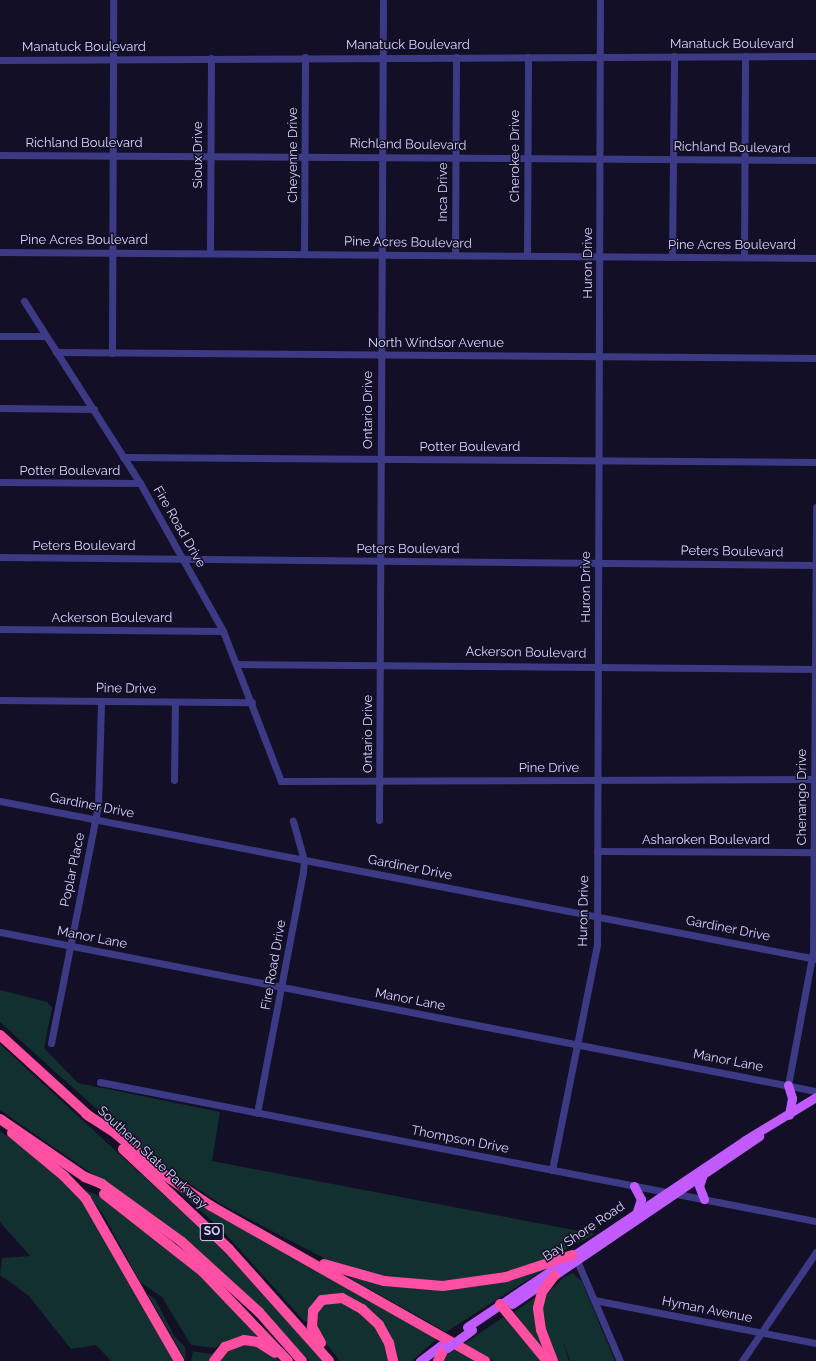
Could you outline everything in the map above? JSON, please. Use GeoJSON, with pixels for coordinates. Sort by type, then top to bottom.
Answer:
{"type":"FeatureCollection","features":[{"type":"Feature","properties":{"kind":"highway","name":"Southern State Parkway"},"geometry":{"type":"LineString","coordinates":[[0,1035],[229,1249],[330,1361]]}},
{"type":"Feature","properties":{"kind":"highway"},"geometry":{"type":"LineString","coordinates":[[86,1114],[182,1187],[271,1240],[485,1361]]}},
{"type":"Feature","properties":{"kind":"highway","name":"SO"},"geometry":{"type":"LineString","coordinates":[[0,1119],[85,1177],[139,1210],[200,1256],[259,1312],[302,1361]]}},
{"type":"Feature","properties":{"kind":"highway"},"geometry":{"type":"LineString","coordinates":[[0,1122],[64,1176],[86,1199],[179,1361]]}},
{"type":"Feature","properties":{"kind":"highway","name":"SO"},"geometry":{"type":"LineString","coordinates":[[85,1177],[202,1272],[288,1361]]}},
{"type":"Feature","properties":{"kind":"highway"},"geometry":{"type":"LineString","coordinates":[[271,1240],[349,1274],[384,1282],[428,1286],[475,1283],[506,1277],[574,1256]]}},
{"type":"Feature","properties":{"kind":"highway"},"geometry":{"type":"LineString","coordinates":[[553,1361],[541,1330],[538,1308],[541,1295],[555,1275]]}},
{"type":"Feature","properties":{"kind":"highway"},"geometry":{"type":"LineString","coordinates":[[330,1361],[314,1332],[311,1319],[319,1302],[336,1297],[352,1303],[375,1321],[389,1343],[394,1361]]}},
{"type":"Feature","properties":{"kind":"highway"},"geometry":{"type":"LineString","coordinates":[[502,1307],[547,1361]]}},
{"type":"Feature","properties":{"kind":"highway"},"geometry":{"type":"LineString","coordinates":[[214,1361],[229,1344],[247,1340],[264,1345],[282,1361]]}},
{"type":"Feature","properties":{"kind":"highway"},"geometry":{"type":"LineString","coordinates":[[438,1361],[444,1348]]}},
{"type":"Feature","properties":{"kind":"main road"},"geometry":{"type":"LineString","coordinates":[[788,1085],[792,1098],[789,1115]]}},
{"type":"Feature","properties":{"kind":"main road","name":"Bay Shore Road"},"geometry":{"type":"LineString","coordinates":[[502,1307],[555,1275],[574,1256],[677,1194],[749,1146],[767,1130],[816,1097]]}},
{"type":"Feature","properties":{"kind":"main road","name":"Bay Shore Road"},"geometry":{"type":"LineString","coordinates":[[429,1361],[470,1329],[637,1212],[745,1140],[767,1130]]}},
{"type":"Feature","properties":{"kind":"main road"},"geometry":{"type":"LineString","coordinates":[[702,1177],[698,1186],[704,1199]]}},
{"type":"Feature","properties":{"kind":"main road"},"geometry":{"type":"LineString","coordinates":[[634,1186],[641,1199],[637,1212]]}},
{"type":"Feature","properties":{"kind":"main road","name":"Bay Shore Road"},"geometry":{"type":"LineString","coordinates":[[420,1361],[444,1348]]}},
{"type":"Feature","properties":{"kind":"street"},"geometry":{"type":"LineString","coordinates":[[112,353],[113,0]]}},
{"type":"Feature","properties":{"kind":"street","name":"Ontario Drive"},"geometry":{"type":"LineString","coordinates":[[379,820],[381,665],[380,355],[383,0]]}},
{"type":"Feature","properties":{"kind":"street","name":"Huron Drive"},"geometry":{"type":"LineString","coordinates":[[552,1170],[597,945],[596,780],[601,256],[600,0]]}},
{"type":"Feature","properties":{"kind":"street"},"geometry":{"type":"LineString","coordinates":[[672,257],[674,56]]}},
{"type":"Feature","properties":{"kind":"street"},"geometry":{"type":"LineString","coordinates":[[744,257],[745,56]]}},
{"type":"Feature","properties":{"kind":"street","name":"Manatuck Boulevard"},"geometry":{"type":"LineString","coordinates":[[0,60],[113,58],[816,56]]}},
{"type":"Feature","properties":{"kind":"street","name":"Inca Drive"},"geometry":{"type":"LineString","coordinates":[[455,255],[454,158],[456,57]]}},
{"type":"Feature","properties":{"kind":"street","name":"Cherokee Drive"},"geometry":{"type":"LineString","coordinates":[[527,256],[528,57]]}},
{"type":"Feature","properties":{"kind":"street","name":"Sioux Drive"},"geometry":{"type":"LineString","coordinates":[[210,253],[211,58]]}},
{"type":"Feature","properties":{"kind":"street","name":"Cheyenne Drive"},"geometry":{"type":"LineString","coordinates":[[304,254],[305,58]]}},
{"type":"Feature","properties":{"kind":"street","name":"Richland Boulevard"},"geometry":{"type":"LineString","coordinates":[[0,154],[816,160]]}},
{"type":"Feature","properties":{"kind":"street","name":"Pine Acres Boulevard"},"geometry":{"type":"LineString","coordinates":[[0,252],[816,258]]}},
{"type":"Feature","properties":{"kind":"street","name":"Fire Road Drive"},"geometry":{"type":"LineString","coordinates":[[24,301],[140,483],[223,631],[252,702],[281,781]]}},
{"type":"Feature","properties":{"kind":"street"},"geometry":{"type":"LineString","coordinates":[[0,336],[46,336]]}},
{"type":"Feature","properties":{"kind":"street","name":"North Windsor Avenue"},"geometry":{"type":"LineString","coordinates":[[56,352],[816,358]]}},
{"type":"Feature","properties":{"kind":"street"},"geometry":{"type":"LineString","coordinates":[[0,408],[94,409]]}},
{"type":"Feature","properties":{"kind":"street","name":"Potter Boulevard"},"geometry":{"type":"LineString","coordinates":[[123,457],[816,462]]}},
{"type":"Feature","properties":{"kind":"street","name":"Potter Boulevard"},"geometry":{"type":"LineString","coordinates":[[0,482],[140,483]]}},
{"type":"Feature","properties":{"kind":"street","name":"Chenango Drive"},"geometry":{"type":"LineString","coordinates":[[788,1085],[814,958],[816,507]]}},
{"type":"Feature","properties":{"kind":"street","name":"Peters Boulevard"},"geometry":{"type":"LineString","coordinates":[[0,557],[816,564]]}},
{"type":"Feature","properties":{"kind":"street","name":"Ackerson Boulevard"},"geometry":{"type":"LineString","coordinates":[[0,629],[223,631]]}},
{"type":"Feature","properties":{"kind":"street","name":"Ackerson Boulevard"},"geometry":{"type":"LineString","coordinates":[[237,664],[816,669]]}},
{"type":"Feature","properties":{"kind":"street","name":"Pine Drive"},"geometry":{"type":"LineString","coordinates":[[0,700],[252,702]]}},
{"type":"Feature","properties":{"kind":"street","name":"Poplar Place"},"geometry":{"type":"LineString","coordinates":[[51,1043],[96,819],[101,765],[101,701]]}},
{"type":"Feature","properties":{"kind":"street"},"geometry":{"type":"LineString","coordinates":[[174,780],[175,702]]}},
{"type":"Feature","properties":{"kind":"street","name":"Pine Drive"},"geometry":{"type":"LineString","coordinates":[[281,781],[815,779]]}},
{"type":"Feature","properties":{"kind":"street","name":"Gardiner Drive"},"geometry":{"type":"LineString","coordinates":[[0,801],[814,958]]}},
{"type":"Feature","properties":{"kind":"street","name":"Fire Road Drive"},"geometry":{"type":"LineString","coordinates":[[257,1113],[282,988],[304,860],[293,821]]}},
{"type":"Feature","properties":{"kind":"street","name":"Asharoken Boulevard"},"geometry":{"type":"LineString","coordinates":[[596,852],[815,852]]}},
{"type":"Feature","properties":{"kind":"street","name":"Manor Lane"},"geometry":{"type":"LineString","coordinates":[[0,932],[816,1091]]}},
{"type":"Feature","properties":{"kind":"street","name":"Thompson Drive"},"geometry":{"type":"LineString","coordinates":[[100,1082],[816,1221]]}},
{"type":"Feature","properties":{"kind":"street"},"geometry":{"type":"LineString","coordinates":[[742,1361],[760,1332],[816,1252]]}},
{"type":"Feature","properties":{"kind":"street"},"geometry":{"type":"LineString","coordinates":[[574,1256],[620,1361]]}},
{"type":"Feature","properties":{"kind":"street","name":"Hyman Avenue"},"geometry":{"type":"LineString","coordinates":[[594,1300],[816,1343]]}},
{"type":"Feature","properties":{"kind":"green space"},"geometry":{"type":"Polygon","coordinates":[[[0,990],[47,1002],[52,1008],[44,1048],[78,1083],[220,1112],[212,1161],[595,1234],[533,1266],[465,1282],[427,1282],[375,1276],[339,1266],[224,1206],[153,1160],[0,1022],[0,990]]]}},
{"type":"Feature","properties":{"kind":"green space"},"geometry":{"type":"Polygon","coordinates":[[[0,1044],[219,1246],[279,1308],[323,1361],[309,1361],[266,1313],[183,1237],[0,1110],[0,1044]]]}},
{"type":"Feature","properties":{"kind":"green space"},"geometry":{"type":"Polygon","coordinates":[[[0,1131],[54,1169],[84,1202],[174,1361],[111,1361],[96,1345],[71,1349],[29,1296],[0,1275],[2,1258],[30,1256],[0,1222],[0,1131]]]}},
{"type":"Feature","properties":{"kind":"green space"},"geometry":{"type":"Polygon","coordinates":[[[175,1188],[439,1337],[412,1361],[395,1361],[387,1329],[377,1317],[341,1294],[318,1298],[308,1322],[304,1321],[221,1229],[175,1188]]]}},
{"type":"Feature","properties":{"kind":"green space"},"geometry":{"type":"Polygon","coordinates":[[[85,1190],[99,1196],[133,1219],[179,1255],[264,1338],[227,1342],[214,1348],[191,1345],[162,1297],[140,1282],[104,1216],[85,1190]]]}},
{"type":"Feature","properties":{"kind":"green space"},"geometry":{"type":"Polygon","coordinates":[[[545,1269],[446,1332],[348,1277],[415,1289],[464,1288],[545,1269]]]}},
{"type":"Feature","properties":{"kind":"green space"},"geometry":{"type":"Polygon","coordinates":[[[573,1273],[582,1282],[615,1361],[570,1361],[562,1339],[569,1361],[558,1361],[553,1352],[542,1316],[542,1299],[564,1277],[573,1273]]]}},
{"type":"Feature","properties":{"kind":"green space"},"geometry":{"type":"Polygon","coordinates":[[[147,1293],[155,1299],[175,1337],[185,1347],[186,1361],[147,1293]]]}},
{"type":"Feature","properties":{"kind":"green space"},"geometry":{"type":"Polygon","coordinates":[[[537,1296],[547,1355],[514,1312],[537,1296]]]}},
{"type":"Feature","properties":{"kind":"green space"},"geometry":{"type":"Polygon","coordinates":[[[342,1301],[374,1322],[388,1345],[391,1361],[340,1361],[317,1332],[316,1315],[322,1305],[342,1301]]]}},
{"type":"Feature","properties":{"kind":"green space"},"geometry":{"type":"Polygon","coordinates":[[[503,1317],[510,1321],[543,1361],[494,1361],[464,1344],[503,1317]]]}},
{"type":"Feature","properties":{"kind":"green space"},"geometry":{"type":"Polygon","coordinates":[[[243,1343],[262,1345],[280,1361],[220,1361],[226,1352],[243,1343]]]}},
{"type":"Feature","properties":{"kind":"green space"},"geometry":{"type":"Polygon","coordinates":[[[456,1348],[476,1361],[444,1361],[445,1356],[456,1348]]]}},
{"type":"Feature","properties":{"kind":"green space"},"geometry":{"type":"Polygon","coordinates":[[[193,1351],[214,1354],[212,1361],[191,1361],[193,1351]]]}}]}
